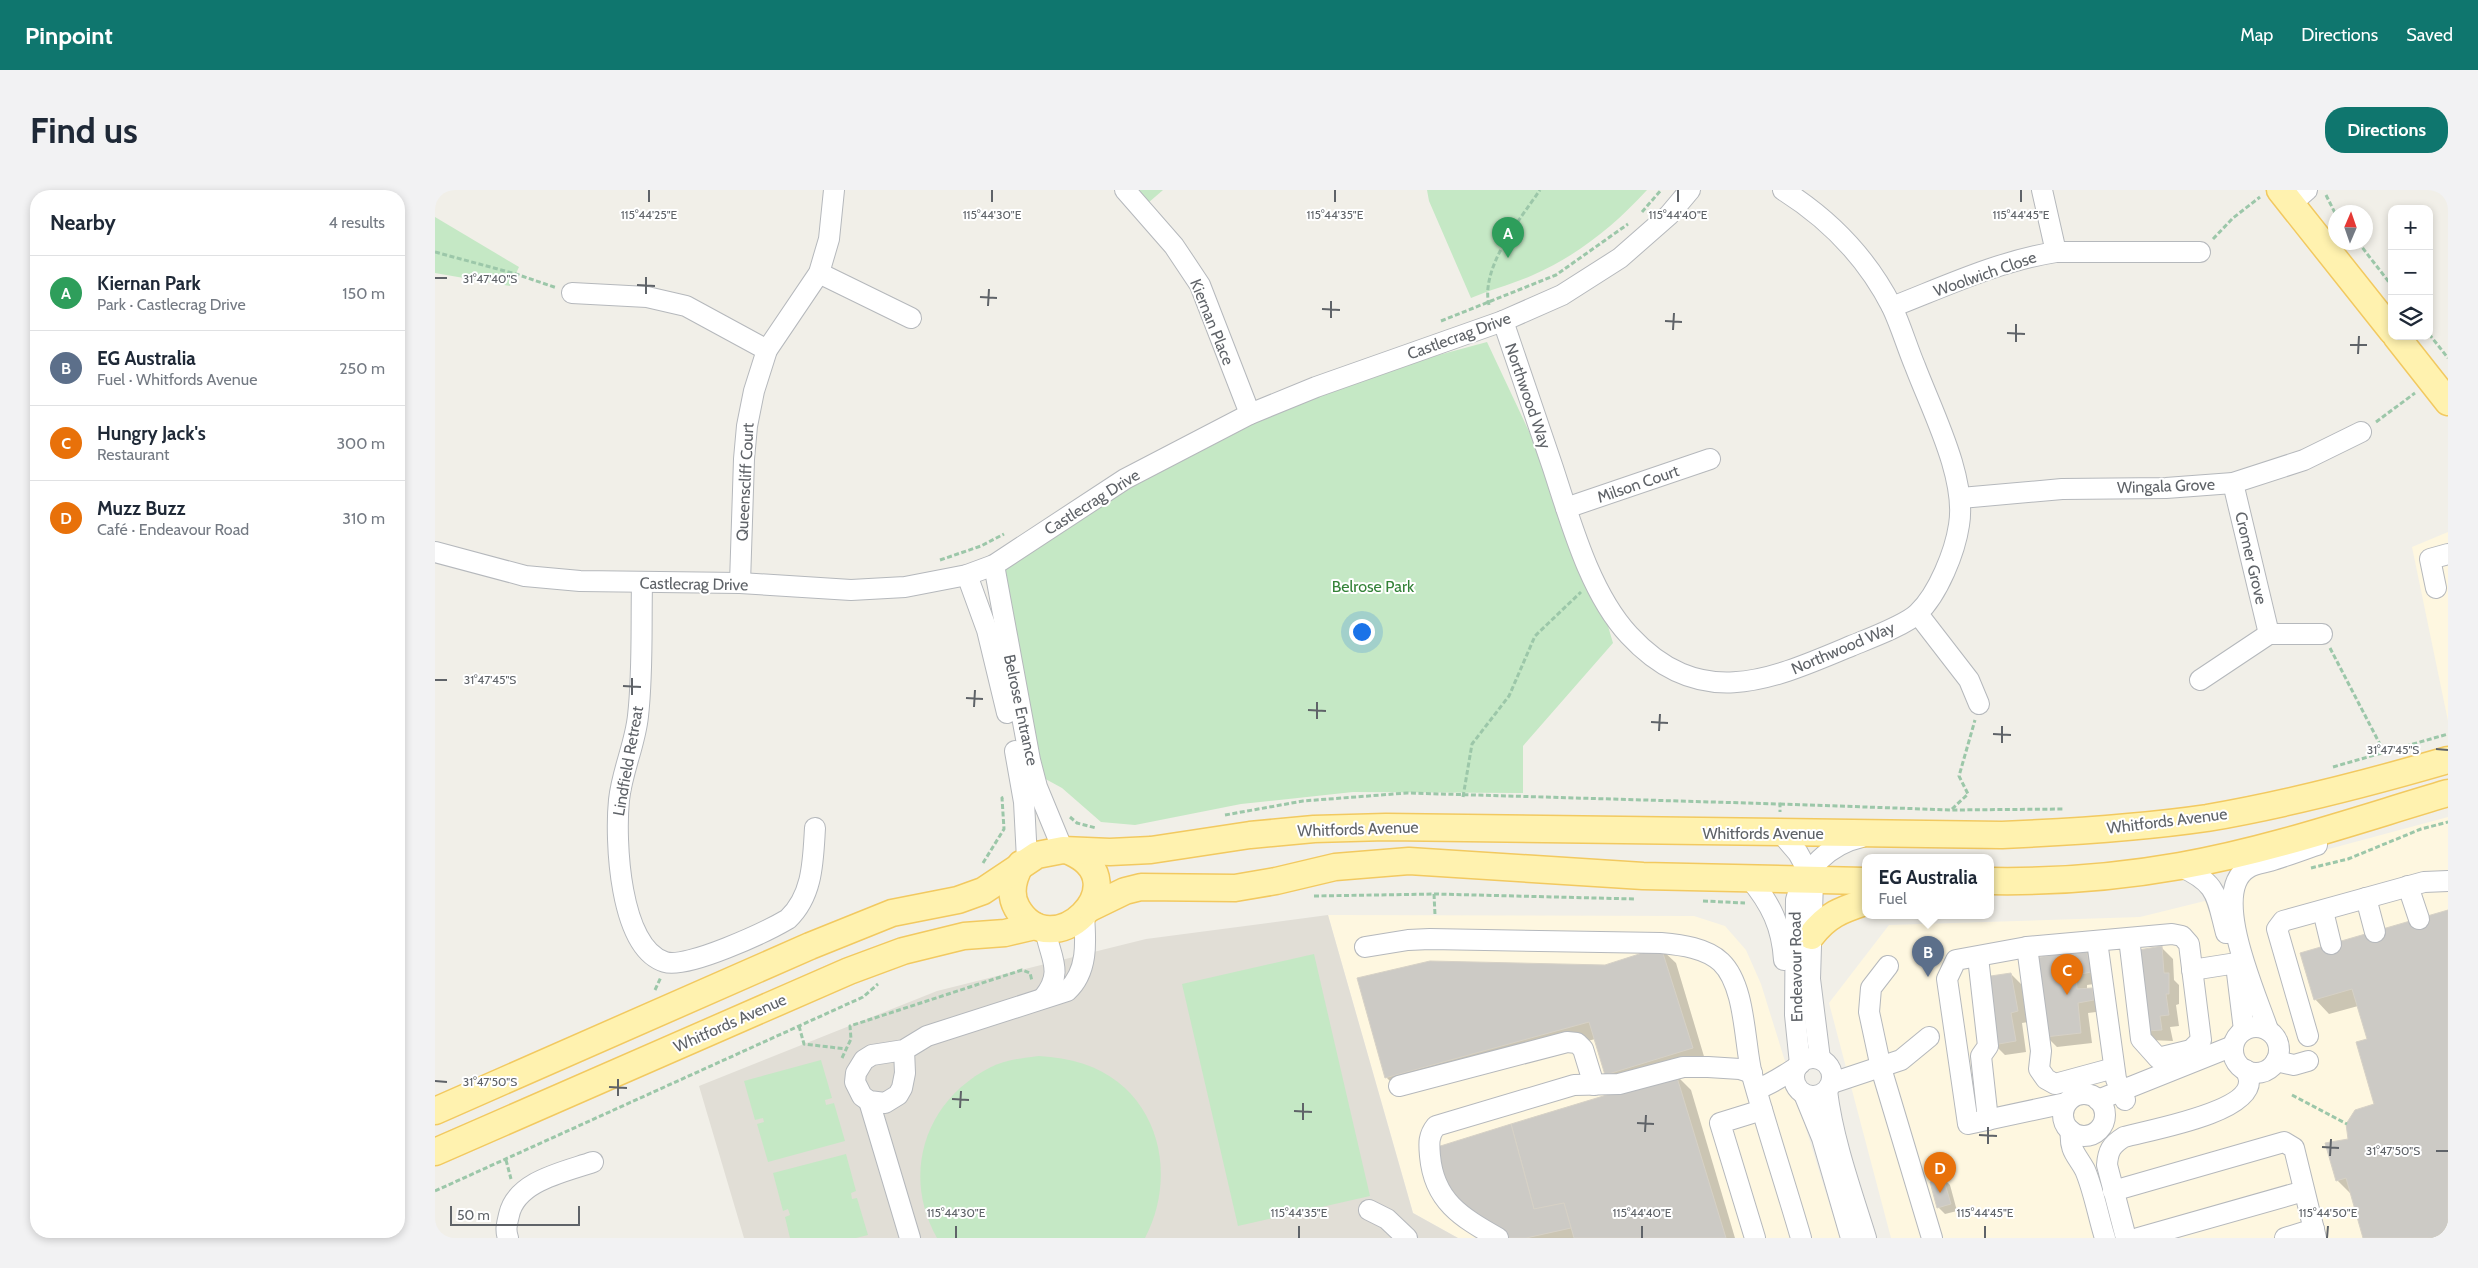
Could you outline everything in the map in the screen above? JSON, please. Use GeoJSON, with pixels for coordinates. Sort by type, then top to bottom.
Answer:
{"type":"FeatureCollection","features":[{"type":"Feature","properties":{"kind":"main road"},"geometry":{"type":"LineString","coordinates":[[2296,194],[2328,228]]}},
{"type":"Feature","properties":{"kind":"main road"},"geometry":{"type":"LineString","coordinates":[[2296,194],[2388,325]]}},
{"type":"Feature","properties":{"kind":"main road"},"geometry":{"type":"LineString","coordinates":[[2347,250],[2388,303]]}},
{"type":"Feature","properties":{"kind":"main road"},"geometry":{"type":"LineString","coordinates":[[2400,340],[2439,380]]}},
{"type":"Feature","properties":{"kind":"main road"},"geometry":{"type":"LineString","coordinates":[[2416,340],[2439,380],[2448,402]]}},
{"type":"Feature","properties":{"kind":"main road"},"geometry":{"type":"LineString","coordinates":[[2382,779],[2429,752],[2448,744]]}},
{"type":"Feature","properties":{"kind":"main road","name":"Whitfords Avenue"},"geometry":{"type":"LineString","coordinates":[[435,1111],[892,912],[958,900],[983,892],[1024,862],[1048,852],[1151,850],[1250,834],[1322,829],[1462,827],[2002,835],[2154,824],[2248,810],[2382,779],[2448,760]]}},
{"type":"Feature","properties":{"kind":"main road"},"geometry":{"type":"LineString","coordinates":[[1994,883],[2089,877],[2179,866],[2266,846],[2448,793]]}},
{"type":"Feature","properties":{"kind":"main road"},"geometry":{"type":"LineString","coordinates":[[1067,851],[1082,858],[1094,874],[1095,892],[1087,912]]}},
{"type":"Feature","properties":{"kind":"main road","name":"Whitfords Avenue"},"geometry":{"type":"LineString","coordinates":[[435,1152],[849,971],[903,951],[964,936],[1065,926],[1125,891],[1141,887],[1235,888],[1276,882],[1335,867],[1409,861],[1643,876],[1750,879],[1809,878],[1862,881]]}},
{"type":"Feature","properties":{"kind":"main road"},"geometry":{"type":"LineString","coordinates":[[1024,862],[1014,879],[1013,895],[1021,914],[1040,927]]}},
{"type":"Feature","properties":{"kind":"main road"},"geometry":{"type":"LineString","coordinates":[[1811,936],[1822,922],[1841,910],[1862,903]]}},
{"type":"Feature","properties":{"kind":"street","name":"Queenscliff Court"},"geometry":{"type":"LineString","coordinates":[[739,583],[747,426],[754,391],[767,350],[819,273],[829,239],[834,190]]}},
{"type":"Feature","properties":{"kind":"street","name":"Kiernan Place"},"geometry":{"type":"LineString","coordinates":[[1125,190],[1174,246],[1200,285],[1250,414]]}},
{"type":"Feature","properties":{"kind":"street","name":"Castlecrag Drive"},"geometry":{"type":"LineString","coordinates":[[435,552],[525,576],[642,584],[739,583],[851,590],[905,588],[967,576],[993,565],[1125,479],[1250,414],[1316,387],[1503,321],[1561,295],[1620,258],[1669,215],[1690,190]]}},
{"type":"Feature","properties":{"kind":"street"},"geometry":{"type":"LineString","coordinates":[[1783,190],[1818,214],[1854,250],[1892,307],[1950,459],[1961,498],[1957,538],[1948,564],[1917,614],[1969,680],[1979,704]]}},
{"type":"Feature","properties":{"kind":"street"},"geometry":{"type":"LineString","coordinates":[[2042,190],[2056,252]]}},
{"type":"Feature","properties":{"kind":"street","name":"Woolwich Close"},"geometry":{"type":"LineString","coordinates":[[1892,307],[1990,269],[2033,256],[2056,252],[2200,252]]}},
{"type":"Feature","properties":{"kind":"street"},"geometry":{"type":"LineString","coordinates":[[819,273],[911,318]]}},
{"type":"Feature","properties":{"kind":"street"},"geometry":{"type":"LineString","coordinates":[[572,293],[647,297],[686,306],[767,350]]}},
{"type":"Feature","properties":{"kind":"street","name":"Northwood Way"},"geometry":{"type":"LineString","coordinates":[[1503,321],[1566,508],[1594,579],[1617,621],[1631,637],[1673,670],[1714,682],[1757,681],[1787,673],[1883,632],[1917,614]]}},
{"type":"Feature","properties":{"kind":"street","name":"Wingala Grove"},"geometry":{"type":"LineString","coordinates":[[1961,498],[2062,489],[2166,488],[2233,483],[2304,460],[2361,432]]}},
{"type":"Feature","properties":{"kind":"street","name":"Milson Court"},"geometry":{"type":"LineString","coordinates":[[1566,508],[1710,460]]}},
{"type":"Feature","properties":{"kind":"street","name":"Cromer Grove"},"geometry":{"type":"LineString","coordinates":[[2233,483],[2269,634]]}},
{"type":"Feature","properties":{"kind":"street"},"geometry":{"type":"LineString","coordinates":[[2435,588],[2430,559],[2448,554]]}},
{"type":"Feature","properties":{"kind":"street","name":"Belrose Entrance"},"geometry":{"type":"LineString","coordinates":[[993,565],[1030,760],[1037,787],[1067,851]]}},
{"type":"Feature","properties":{"kind":"street","name":"Belrose Entrance"},"geometry":{"type":"LineString","coordinates":[[967,576],[987,630],[1015,751],[1024,802],[1024,862]]}},
{"type":"Feature","properties":{"kind":"street","name":"Lindfield Retreat"},"geometry":{"type":"LineString","coordinates":[[642,584],[638,714],[634,743],[619,798],[616,831],[617,851],[629,913],[639,941],[655,958],[667,963],[680,963],[697,959],[788,919],[796,912],[808,888],[813,861],[815,828]]}},
{"type":"Feature","properties":{"kind":"street"},"geometry":{"type":"LineString","coordinates":[[2200,680],[2269,634],[2322,634]]}},
{"type":"Feature","properties":{"kind":"street"},"geometry":{"type":"LineString","coordinates":[[2126,1238],[2107,1166],[2108,1154],[2113,1144],[2124,1137],[2203,1116],[2229,1106],[2247,1090],[2249,1081],[2240,1052],[2240,985],[2234,905],[2235,889],[2243,872],[2249,867],[2354,833],[2403,806]]}},
{"type":"Feature","properties":{"kind":"street"},"geometry":{"type":"LineString","coordinates":[[1781,833],[1798,852],[1809,878]]}},
{"type":"Feature","properties":{"kind":"street","name":"Endeavour Road"},"geometry":{"type":"LineString","coordinates":[[1851,1238],[1822,1138],[1799,1077],[1798,1038],[1795,1015],[1795,907],[1799,889],[1809,878],[1816,863],[1833,848],[1853,839],[1877,833]]}},
{"type":"Feature","properties":{"kind":"street"},"geometry":{"type":"LineString","coordinates":[[2179,866],[2200,875],[2212,887],[2239,963],[2268,1030],[2278,1044],[2272,1065],[2255,1099],[2243,1107],[2229,1106]]}},
{"type":"Feature","properties":{"kind":"street","name":"Endeavour Road"},"geometry":{"type":"LineString","coordinates":[[1809,878],[1810,979],[1828,1076],[1830,1112],[1866,1238]]}},
{"type":"Feature","properties":{"kind":"street"},"geometry":{"type":"LineString","coordinates":[[1750,879],[1769,903],[1777,920],[1783,946],[1790,1031],[1798,1038]]}},
{"type":"Feature","properties":{"kind":"street"},"geometry":{"type":"LineString","coordinates":[[2307,1036],[2277,928],[2283,921],[2408,886],[2437,880],[2448,881]]}},
{"type":"Feature","properties":{"kind":"street"},"geometry":{"type":"LineString","coordinates":[[2408,886],[2419,919]]}},
{"type":"Feature","properties":{"kind":"street"},"geometry":{"type":"LineString","coordinates":[[2366,898],[2375,932]]}},
{"type":"Feature","properties":{"kind":"street"},"geometry":{"type":"LineString","coordinates":[[2323,911],[2331,944]]}},
{"type":"Feature","properties":{"kind":"street"},"geometry":{"type":"LineString","coordinates":[[904,1050],[905,1073],[902,1088],[898,1095],[885,1103],[869,1101],[862,1096],[855,1082],[859,1066],[872,1055],[904,1050],[927,1036],[1044,996],[1067,991],[1076,983],[1084,955],[1087,912]]}},
{"type":"Feature","properties":{"kind":"street"},"geometry":{"type":"LineString","coordinates":[[1040,927],[1056,970],[1052,987],[1044,996]]}},
{"type":"Feature","properties":{"kind":"street"},"geometry":{"type":"LineString","coordinates":[[2102,1106],[2081,1094],[2061,1107],[1968,1124],[1947,980],[1956,960],[2027,947],[2172,934],[2182,936],[2189,944],[2201,1040],[2191,1050],[2158,1058],[2141,1039],[2129,938]]}},
{"type":"Feature","properties":{"kind":"street"},"geometry":{"type":"LineString","coordinates":[[1365,947],[1408,940],[1430,939],[1661,943],[1681,945],[1708,953],[1723,963],[1734,983],[1760,1082],[1762,1110],[1801,1238]]}},
{"type":"Feature","properties":{"kind":"street"},"geometry":{"type":"LineString","coordinates":[[2097,941],[2114,1068],[2122,1095]]}},
{"type":"Feature","properties":{"kind":"street"},"geometry":{"type":"LineString","coordinates":[[2027,947],[2041,1051],[2039,1068],[2045,1080],[2055,1084],[2114,1068]]}},
{"type":"Feature","properties":{"kind":"street"},"geometry":{"type":"LineString","coordinates":[[1978,957],[1994,1119]]}},
{"type":"Feature","properties":{"kind":"street"},"geometry":{"type":"LineString","coordinates":[[2192,970],[2239,963]]}},
{"type":"Feature","properties":{"kind":"street"},"geometry":{"type":"LineString","coordinates":[[1889,966],[1871,988],[1868,998],[1872,1070],[1932,1238]]}},
{"type":"Feature","properties":{"kind":"street"},"geometry":{"type":"LineString","coordinates":[[2102,1106],[2122,1095],[2214,1066],[2240,1052],[2256,1027],[2268,1030]]}},
{"type":"Feature","properties":{"kind":"street"},"geometry":{"type":"LineString","coordinates":[[1799,1077],[1816,1096],[1828,1076],[1854,1069],[1872,1070],[1901,1060],[1929,1037]]}},
{"type":"Feature","properties":{"kind":"street"},"geometry":{"type":"LineString","coordinates":[[1399,1086],[1567,1042],[1577,1043],[1583,1050],[1594,1085]]}},
{"type":"Feature","properties":{"kind":"street"},"geometry":{"type":"LineString","coordinates":[[2240,1052],[2257,1072],[2272,1065],[2295,1065],[2308,1061]]}},
{"type":"Feature","properties":{"kind":"street"},"geometry":{"type":"LineString","coordinates":[[1799,1077],[1809,1058],[1828,1076]]}},
{"type":"Feature","properties":{"kind":"street"},"geometry":{"type":"LineString","coordinates":[[1498,1238],[1480,1228],[1445,1201],[1435,1185],[1429,1142],[1430,1133],[1436,1126],[1574,1085],[1619,1084],[1683,1067],[1708,1066],[1740,1069],[1760,1082],[1778,1078],[1799,1077]]}},
{"type":"Feature","properties":{"kind":"street"},"geometry":{"type":"LineString","coordinates":[[869,1101],[910,1238]]}},
{"type":"Feature","properties":{"kind":"street"},"geometry":{"type":"LineString","coordinates":[[2078,1134],[2100,1128],[2102,1106]]}},
{"type":"Feature","properties":{"kind":"street"},"geometry":{"type":"LineString","coordinates":[[2061,1107],[2065,1122],[2078,1134],[2087,1160],[2084,1170],[2105,1238]]}},
{"type":"Feature","properties":{"kind":"street"},"geometry":{"type":"LineString","coordinates":[[1755,1238],[1720,1123],[1762,1110]]}},
{"type":"Feature","properties":{"kind":"street"},"geometry":{"type":"LineString","coordinates":[[2113,1190],[2284,1142],[2293,1148],[2315,1234],[2285,1238]]}},
{"type":"Feature","properties":{"kind":"street"},"geometry":{"type":"LineString","coordinates":[[508,1238],[506,1230],[511,1203],[539,1181],[593,1162]]}},
{"type":"Feature","properties":{"kind":"street"},"geometry":{"type":"LineString","coordinates":[[2138,1238],[2304,1190]]}},
{"type":"Feature","properties":{"kind":"street"},"geometry":{"type":"LineString","coordinates":[[1369,1210],[1387,1219],[1407,1238]]}},
{"type":"Feature","properties":{"kind":"path"},"geometry":{"type":"LineString","coordinates":[[1503,321],[1488,304],[1491,274],[1499,251],[1540,190]]}},
{"type":"Feature","properties":{"kind":"path"},"geometry":{"type":"LineString","coordinates":[[1638,216],[1661,190]]}},
{"type":"Feature","properties":{"kind":"path"},"geometry":{"type":"LineString","coordinates":[[2200,252],[2233,218],[2296,194],[2328,210]]}},
{"type":"Feature","properties":{"kind":"path"},"geometry":{"type":"LineString","coordinates":[[1436,323],[1488,304],[1555,275],[1631,222]]}},
{"type":"Feature","properties":{"kind":"path"},"geometry":{"type":"LineString","coordinates":[[2364,250],[2388,281]]}},
{"type":"Feature","properties":{"kind":"path"},"geometry":{"type":"LineString","coordinates":[[435,252],[515,274],[572,293]]}},
{"type":"Feature","properties":{"kind":"path"},"geometry":{"type":"LineString","coordinates":[[2433,339],[2448,358]]}},
{"type":"Feature","properties":{"kind":"path"},"geometry":{"type":"LineString","coordinates":[[2361,432],[2439,380]]}},
{"type":"Feature","properties":{"kind":"path"},"geometry":{"type":"LineString","coordinates":[[931,561],[981,546],[1012,530]]}},
{"type":"Feature","properties":{"kind":"path"},"geometry":{"type":"LineString","coordinates":[[1463,797],[1472,744],[1509,696],[1535,636],[1594,579]]}},
{"type":"Feature","properties":{"kind":"path"},"geometry":{"type":"LineString","coordinates":[[2322,634],[2384,752]]}},
{"type":"Feature","properties":{"kind":"path"},"geometry":{"type":"LineString","coordinates":[[1952,810],[1968,794],[1959,776],[1979,704]]}},
{"type":"Feature","properties":{"kind":"path"},"geometry":{"type":"LineString","coordinates":[[2327,770],[2345,763],[2448,734]]}},
{"type":"Feature","properties":{"kind":"path"},"geometry":{"type":"LineString","coordinates":[[1780,804],[1952,810],[2071,809]]}},
{"type":"Feature","properties":{"kind":"path"},"geometry":{"type":"LineString","coordinates":[[1434,894],[1435,915]]}},
{"type":"Feature","properties":{"kind":"path"},"geometry":{"type":"LineString","coordinates":[[799,1026],[804,1044],[846,1049]]}},
{"type":"Feature","properties":{"kind":"path"},"geometry":{"type":"LineString","coordinates":[[2292,1095],[2347,1124]]}},
{"type":"Feature","properties":{"kind":"shaded area"},"geometry":{"type":"Polygon","coordinates":[[[2448,532],[2448,721],[2412,547],[2448,532]]]}},
{"type":"Feature","properties":{"kind":"shaded area"},"geometry":{"type":"Polygon","coordinates":[[[2448,817],[2448,1238],[1891,1238],[1829,1003],[1889,925],[2140,917],[2217,898],[2247,871],[2448,817]]]}},
{"type":"Feature","properties":{"kind":"shaded area"},"geometry":{"type":"Polygon","coordinates":[[[1328,915],[1694,916],[1725,926],[1746,950],[1761,984],[1840,1238],[1458,1238],[1413,1213],[1328,915]]]}},
{"type":"Feature","properties":{"kind":"shaded area"},"geometry":{"type":"Polygon","coordinates":[[[1328,915],[1413,1213],[1458,1238],[744,1238],[699,1086],[937,991],[1146,939],[1328,915]]]}},
{"type":"Feature","properties":{"kind":"green space"},"geometry":{"type":"Polygon","coordinates":[[[1138,190],[1163,190],[1148,203],[1138,190]]]}},
{"type":"Feature","properties":{"kind":"green space"},"geometry":{"type":"Polygon","coordinates":[[[1427,190],[1647,190],[1595,238],[1565,259],[1525,278],[1471,298],[1429,201],[1427,190]]]}},
{"type":"Feature","properties":{"kind":"green space"},"geometry":{"type":"Polygon","coordinates":[[[435,217],[519,267],[510,286],[435,273],[435,217]]]}},
{"type":"Feature","properties":{"kind":"green space","name":"Belrose Park"},"geometry":{"type":"Polygon","coordinates":[[[1487,342],[1571,521],[1594,579],[1613,643],[1523,746],[1523,793],[1353,792],[1241,804],[1135,825],[1101,822],[1062,788],[1040,776],[1003,620],[1006,569],[1246,407],[1487,342]]]}},
{"type":"Feature","properties":{"kind":"green space"},"geometry":{"type":"Polygon","coordinates":[[[1314,954],[1370,1196],[1238,1226],[1182,984],[1314,954]]]}},
{"type":"Feature","properties":{"kind":"green space"},"geometry":{"type":"Polygon","coordinates":[[[1039,1056],[1078,1062],[1109,1076],[1130,1093],[1145,1113],[1155,1136],[1160,1161],[1160,1187],[1155,1213],[1145,1238],[937,1238],[926,1214],[921,1189],[921,1164],[926,1141],[935,1119],[950,1099],[968,1081],[991,1067],[1008,1061],[1039,1056]]]}},
{"type":"Feature","properties":{"kind":"green space"},"geometry":{"type":"Polygon","coordinates":[[[821,1060],[832,1098],[825,1100],[826,1105],[834,1103],[845,1141],[768,1162],[757,1124],[764,1122],[763,1118],[755,1120],[744,1081],[821,1060]]]}},
{"type":"Feature","properties":{"kind":"green space"},"geometry":{"type":"Polygon","coordinates":[[[846,1154],[856,1191],[851,1193],[852,1199],[857,1198],[868,1235],[856,1238],[790,1238],[785,1217],[790,1215],[788,1209],[783,1211],[773,1173],[846,1154]]]}},
{"type":"Feature","properties":{"kind":"building"},"geometry":{"type":"Polygon","coordinates":[[[2448,910],[2448,1238],[2363,1238],[2346,1178],[2336,1181],[2325,1143],[2348,1139],[2346,1124],[2355,1110],[2374,1104],[2356,1042],[2367,1039],[2352,989],[2314,1000],[2300,953],[2448,910]]]}},
{"type":"Feature","properties":{"kind":"building"},"geometry":{"type":"Polygon","coordinates":[[[2162,946],[2164,973],[2169,973],[2169,994],[2166,994],[2169,1015],[2160,1016],[2162,1030],[2147,1031],[2139,950],[2162,946]]]}},
{"type":"Feature","properties":{"kind":"building"},"geometry":{"type":"Polygon","coordinates":[[[1661,947],[1693,1048],[1605,1075],[1589,1022],[1385,1078],[1357,978],[1430,961],[1605,965],[1661,947]]]}},
{"type":"Feature","properties":{"kind":"building"},"geometry":{"type":"Polygon","coordinates":[[[2086,949],[2091,972],[2076,975],[2077,989],[2092,988],[2094,1000],[2078,1003],[2081,1033],[2045,1037],[2036,958],[2086,949]]]}},
{"type":"Feature","properties":{"kind":"building"},"geometry":{"type":"Polygon","coordinates":[[[2011,973],[2018,1011],[2011,1013],[2016,1041],[1993,1045],[1984,977],[2011,973]]]}},
{"type":"Feature","properties":{"kind":"building"},"geometry":{"type":"Polygon","coordinates":[[[1676,1074],[1726,1238],[1574,1238],[1564,1203],[1534,1209],[1511,1124],[1676,1074]]]}},
{"type":"Feature","properties":{"kind":"building"},"geometry":{"type":"Polygon","coordinates":[[[1511,1124],[1534,1209],[1564,1203],[1571,1228],[1526,1238],[1508,1238],[1448,1197],[1434,1148],[1511,1124]]]}},
{"type":"Feature","properties":{"kind":"building"},"geometry":{"type":"Polygon","coordinates":[[[1943,1177],[1951,1204],[1937,1208],[1930,1182],[1943,1177]]]}},
{"type":"Feature","properties":{"kind":"place","name":"Kiernan Park"},"geometry":{"type":"Point","coordinates":[1508,258]}},
{"type":"Feature","properties":{"kind":"place","name":"EG Australia"},"geometry":{"type":"Point","coordinates":[1928,977]}},
{"type":"Feature","properties":{"kind":"place","name":"Hungry Jack's"},"geometry":{"type":"Point","coordinates":[2067,995]}},
{"type":"Feature","properties":{"kind":"place","name":"Muzz Buzz"},"geometry":{"type":"Point","coordinates":[1940,1193]}}]}
